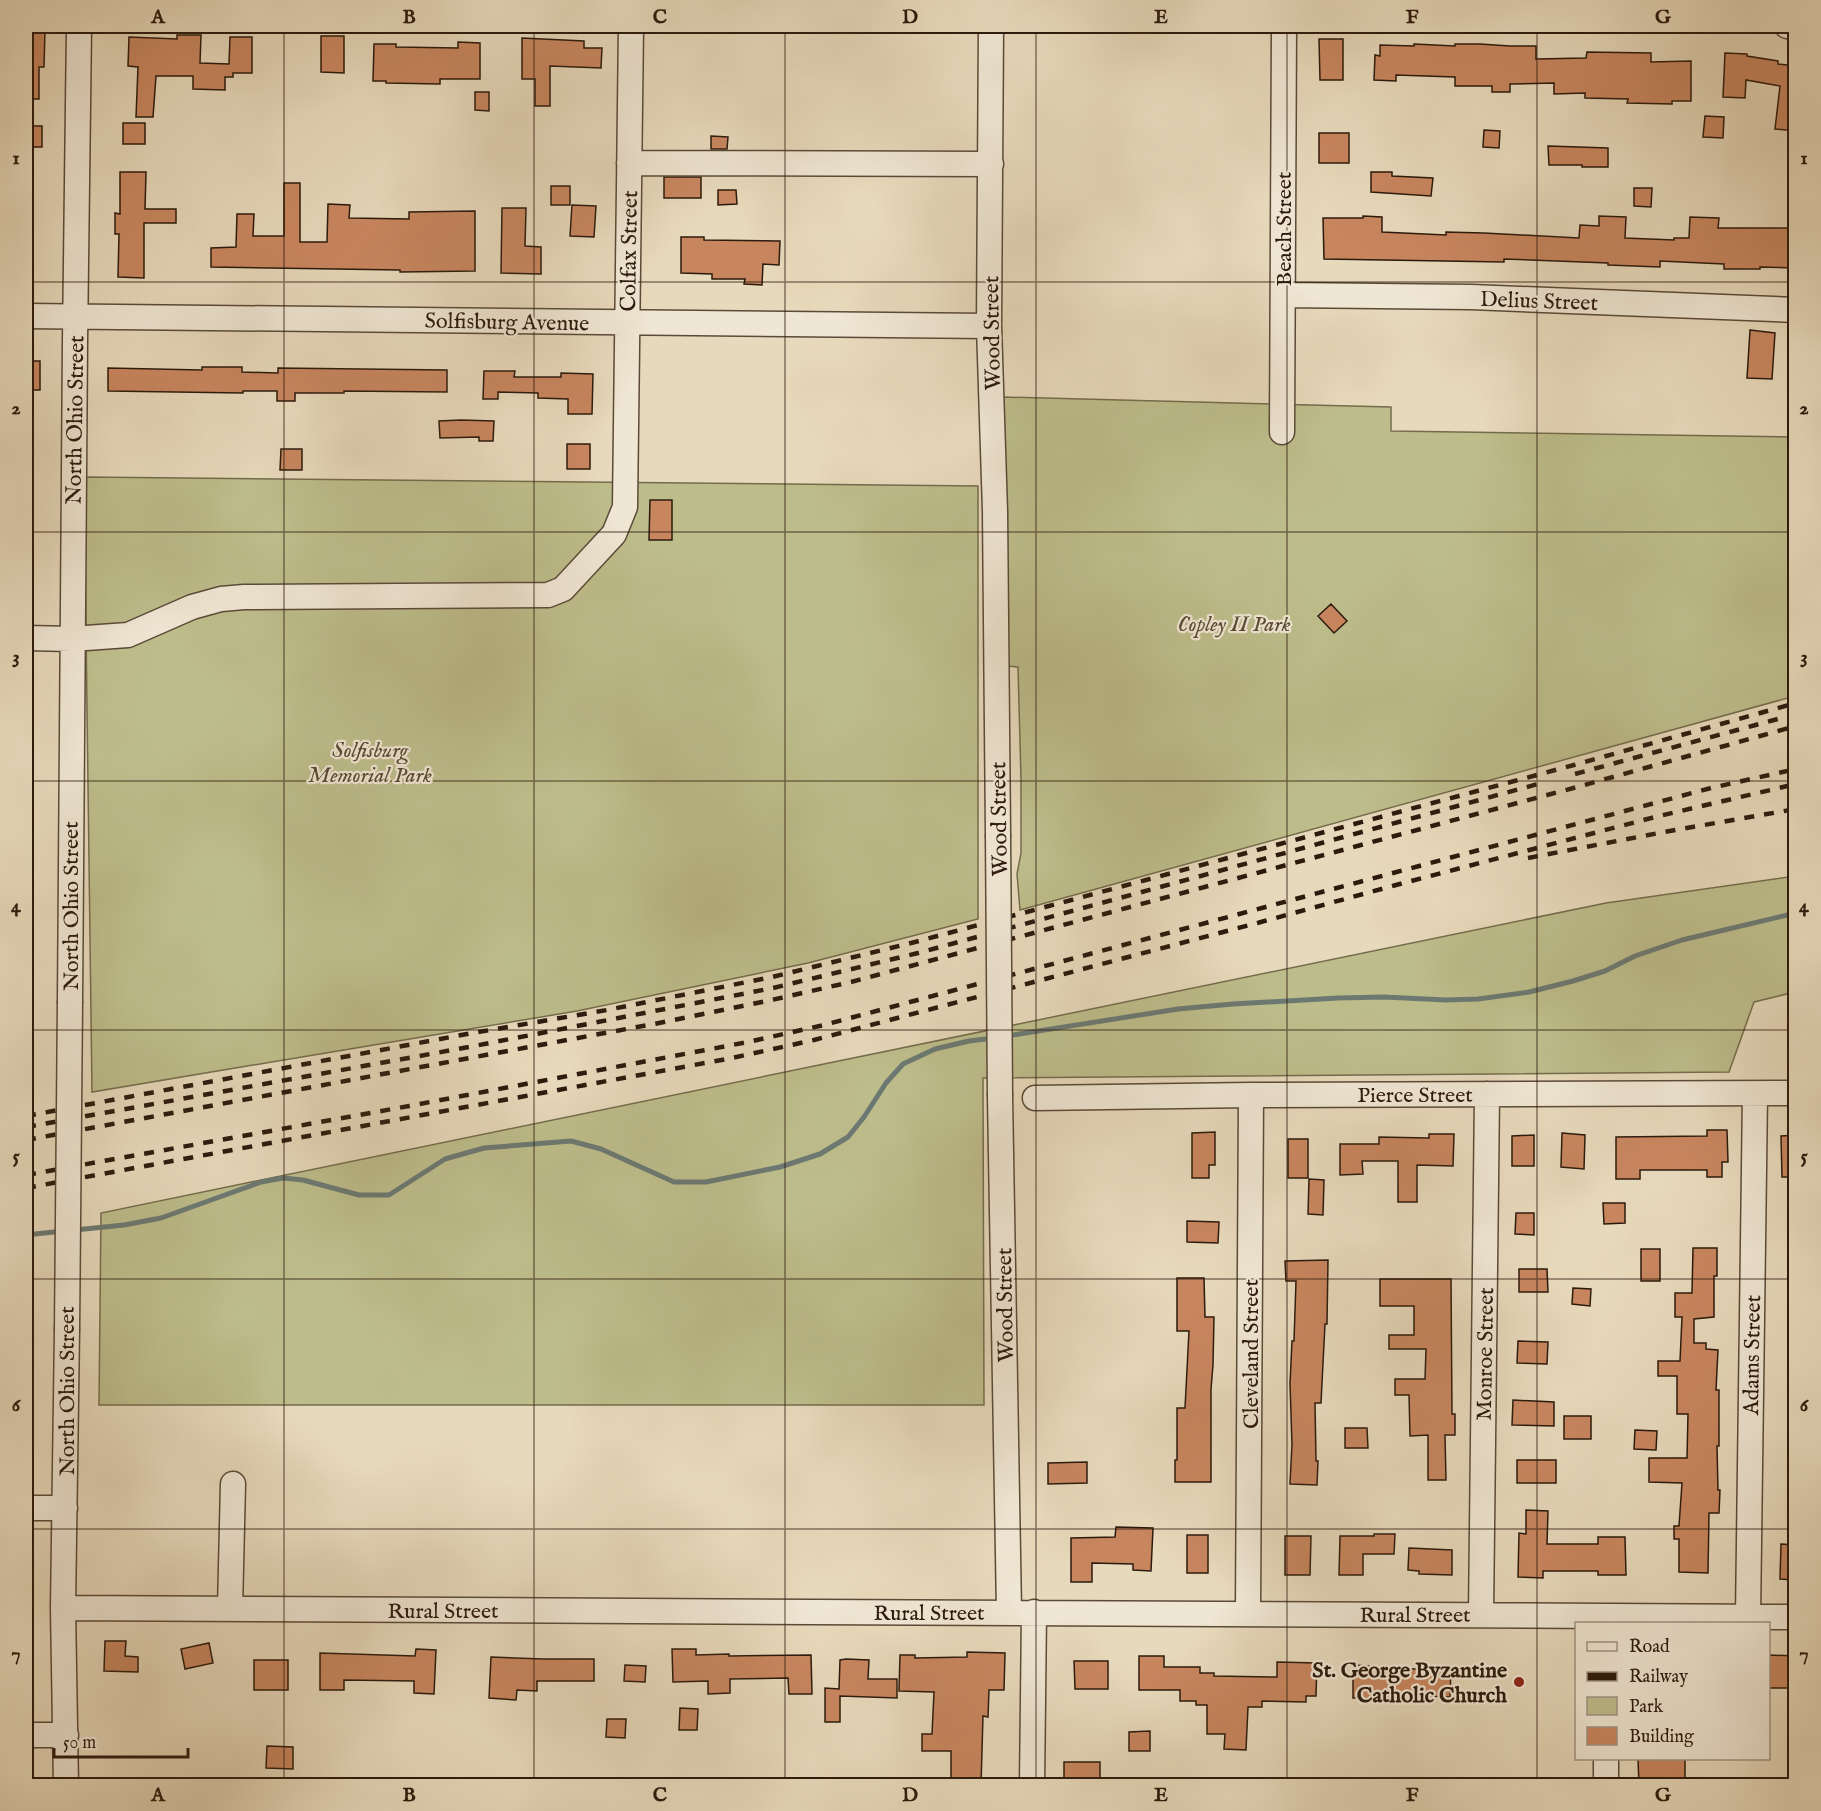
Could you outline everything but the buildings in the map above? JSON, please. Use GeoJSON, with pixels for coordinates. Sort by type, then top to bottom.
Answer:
{"type":"FeatureCollection","features":[{"type":"Feature","properties":{"kind":"street","name":"North Ohio Street"},"geometry":{"type":"LineString","coordinates":[[66,1785],[63,1608],[79,26]]}},
{"type":"Feature","properties":{"kind":"street","name":"Colfax Street"},"geometry":{"type":"LineString","coordinates":[[26,638],[72,639],[128,635],[192,607],[221,599],[548,595],[563,589],[614,534],[625,507],[631,26]]}},
{"type":"Feature","properties":{"kind":"street","name":"Wood Street"},"geometry":{"type":"LineString","coordinates":[[991,26],[989,326],[994,488],[1000,1096],[1009,1612]]}},
{"type":"Feature","properties":{"kind":"street","name":"Beach Street"},"geometry":{"type":"LineString","coordinates":[[1282,432],[1284,26]]}},
{"type":"Feature","properties":{"kind":"street"},"geometry":{"type":"LineString","coordinates":[[1787,26],[1796,27]]}},
{"type":"Feature","properties":{"kind":"street"},"geometry":{"type":"LineString","coordinates":[[629,163],[991,165]]}},
{"type":"Feature","properties":{"kind":"street","name":"Delius Street"},"geometry":{"type":"LineString","coordinates":[[1283,295],[1471,297],[1796,310]]}},
{"type":"Feature","properties":{"kind":"street","name":"Solfisburg Avenue"},"geometry":{"type":"LineString","coordinates":[[26,316],[989,326]]}},
{"type":"Feature","properties":{"kind":"street","name":"Pierce Street"},"geometry":{"type":"LineString","coordinates":[[1035,1098],[1796,1093]]}},
{"type":"Feature","properties":{"kind":"street","name":"Monroe Street"},"geometry":{"type":"LineString","coordinates":[[1481,1615],[1487,1094]]}},
{"type":"Feature","properties":{"kind":"street","name":"Adams Street"},"geometry":{"type":"LineString","coordinates":[[1748,1617],[1755,1094]]}},
{"type":"Feature","properties":{"kind":"street","name":"Cleveland Street"},"geometry":{"type":"LineString","coordinates":[[1248,1613],[1251,1095]]}},
{"type":"Feature","properties":{"kind":"street"},"geometry":{"type":"LineString","coordinates":[[230,1609],[233,1484]]}},
{"type":"Feature","properties":{"kind":"street"},"geometry":{"type":"LineString","coordinates":[[26,1508],[65,1508]]}},
{"type":"Feature","properties":{"kind":"street","name":"Rural Street"},"geometry":{"type":"LineString","coordinates":[[63,1608],[1248,1613],[1481,1615],[1608,1619],[1796,1617]]}},
{"type":"Feature","properties":{"kind":"street"},"geometry":{"type":"LineString","coordinates":[[1032,1785],[1034,1612]]}},
{"type":"Feature","properties":{"kind":"street"},"geometry":{"type":"LineString","coordinates":[[26,1735],[66,1735]]}},
{"type":"Feature","properties":{"kind":"street"},"geometry":{"type":"LineString","coordinates":[[1606,1760],[1606,1785]]}},
{"type":"Feature","properties":{"kind":"green space","name":"Copley II Park"},"geometry":{"type":"Polygon","coordinates":[[[1002,397],[1391,407],[1391,431],[1795,437],[1795,696],[1020,910],[1017,874],[1021,853],[1018,667],[1008,666],[1002,397]]]}},
{"type":"Feature","properties":{"kind":"green space","name":"Solfisburg Memorial Park"},"geometry":{"type":"Polygon","coordinates":[[[84,477],[978,486],[978,919],[808,963],[577,1011],[92,1092],[84,477]]]}},
{"type":"Feature","properties":{"kind":"green space"},"geometry":{"type":"Polygon","coordinates":[[[1795,876],[1795,992],[1754,1002],[1729,1072],[983,1078],[984,1405],[99,1405],[101,1213],[1606,903],[1795,876]]]}},
{"type":"Feature","properties":{"kind":"waterway"},"geometry":{"type":"LineString","coordinates":[[1007,1036],[1178,1009],[1233,1004],[1384,997],[1478,999],[1529,992],[1605,971],[1635,956],[1682,940],[1796,913]]}},
{"type":"Feature","properties":{"kind":"waterway"},"geometry":{"type":"LineString","coordinates":[[75,1230],[124,1225],[161,1218],[261,1182],[283,1178],[303,1180],[359,1195],[389,1195],[445,1159],[484,1148],[571,1141],[601,1149],[674,1182],[706,1182],[780,1167],[820,1154],[848,1137],[886,1083],[903,1064],[935,1049],[994,1038]]}},
{"type":"Feature","properties":{"kind":"waterway"},"geometry":{"type":"LineString","coordinates":[[26,1235],[63,1231]]}},
{"type":"Feature","properties":{"kind":"railway"},"geometry":{"type":"LineString","coordinates":[[26,1116],[607,1010],[772,977],[915,942],[1796,703]]}},
{"type":"Feature","properties":{"kind":"railway"},"geometry":{"type":"LineString","coordinates":[[1575,774],[1796,714]]}},
{"type":"Feature","properties":{"kind":"railway"},"geometry":{"type":"LineString","coordinates":[[26,1140],[659,1023],[851,982],[1796,726]]}},
{"type":"Feature","properties":{"kind":"railway"},"geometry":{"type":"LineString","coordinates":[[26,1175],[409,1106],[748,1042],[824,1025],[1711,788],[1796,769]]}},
{"type":"Feature","properties":{"kind":"railway"},"geometry":{"type":"LineString","coordinates":[[26,1127],[469,1047],[773,988],[918,953],[1538,784]]}},
{"type":"Feature","properties":{"kind":"railway"},"geometry":{"type":"LineString","coordinates":[[26,1188],[732,1058],[814,1040],[1655,817],[1796,784]]}},
{"type":"Feature","properties":{"kind":"railway"},"geometry":{"type":"LineString","coordinates":[[1528,858],[1796,809]]}},
{"type":"Feature","properties":{"kind":"place","name":"St. George Byzantine Catholic Church"},"geometry":{"type":"Point","coordinates":[1519,1682]}}]}
